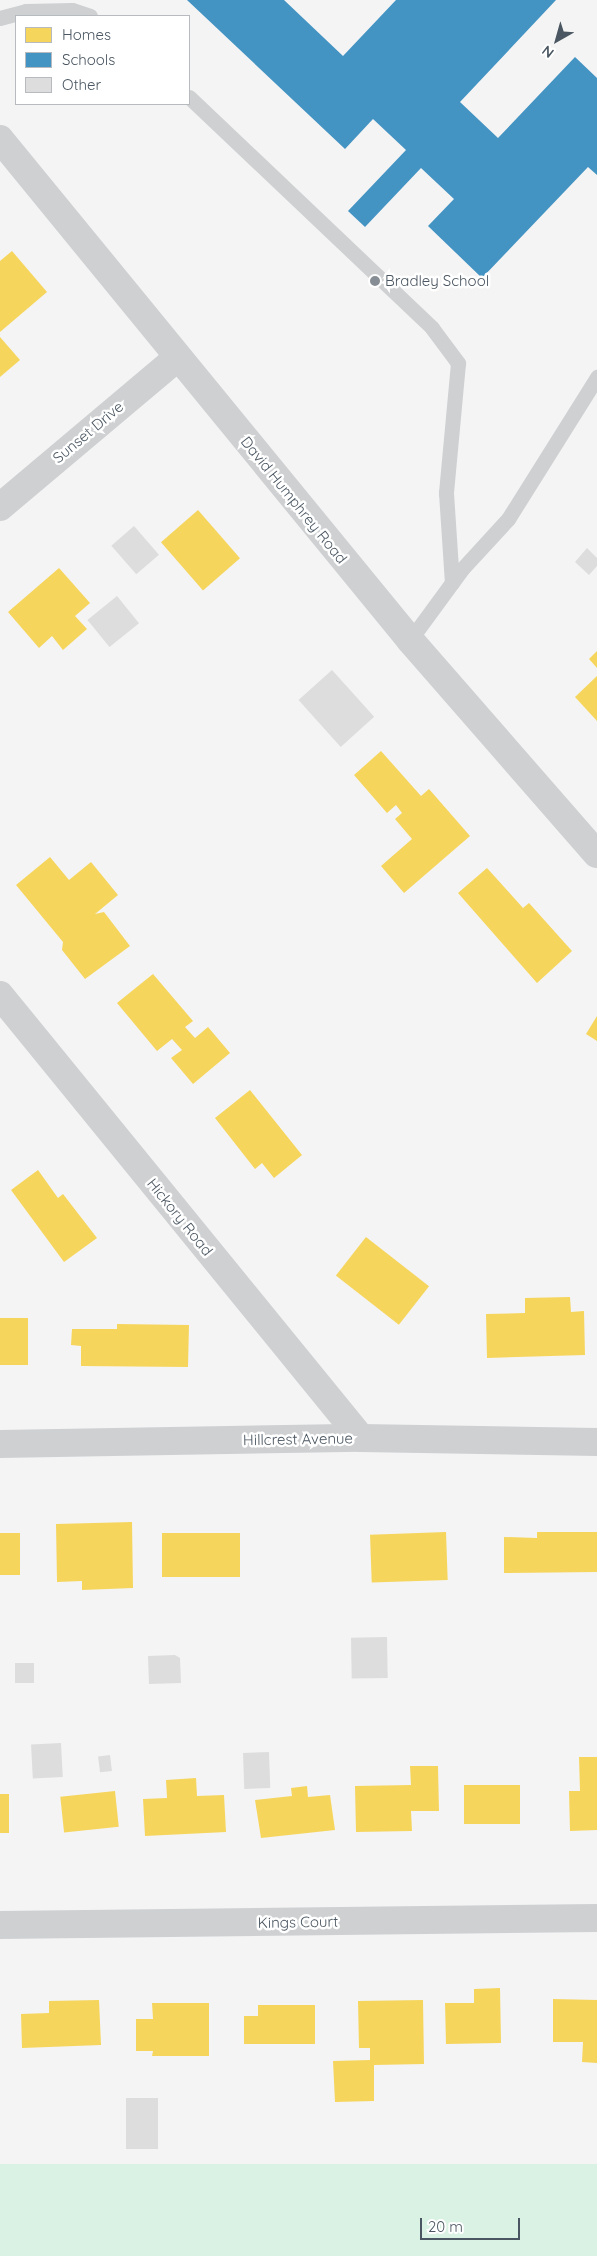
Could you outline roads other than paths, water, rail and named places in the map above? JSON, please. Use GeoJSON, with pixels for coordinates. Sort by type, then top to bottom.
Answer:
{"type":"FeatureCollection","features":[{"type":"Feature","properties":{"kind":"street","name":"David Humphrey Road"},"geometry":{"type":"LineString","coordinates":[[0,139],[50,196],[177,358],[410,640],[597,854]]}},
{"type":"Feature","properties":{"kind":"street","name":"Sunset Drive"},"geometry":{"type":"LineString","coordinates":[[0,507],[177,358]]}},
{"type":"Feature","properties":{"kind":"street","name":"Hickory Road"},"geometry":{"type":"LineString","coordinates":[[0,995],[361,1438]]}},
{"type":"Feature","properties":{"kind":"street","name":"Hillcrest Avenue"},"geometry":{"type":"LineString","coordinates":[[0,1444],[361,1438],[597,1442]]}},
{"type":"Feature","properties":{"kind":"street","name":"Kings Court"},"geometry":{"type":"LineString","coordinates":[[0,1925],[597,1918]]}},
{"type":"Feature","properties":{"kind":"lane"},"geometry":{"type":"LineString","coordinates":[[0,18],[26,11],[72,10],[87,15]]}},
{"type":"Feature","properties":{"kind":"lane"},"geometry":{"type":"LineString","coordinates":[[190,98],[432,328],[458,364],[446,493],[452,583]]}},
{"type":"Feature","properties":{"kind":"lane"},"geometry":{"type":"LineString","coordinates":[[410,640],[452,583],[508,520],[597,377]]}},
{"type":"Feature","properties":{"kind":"place","name":"Bradley School"},"geometry":{"type":"Point","coordinates":[375,281]}}]}
